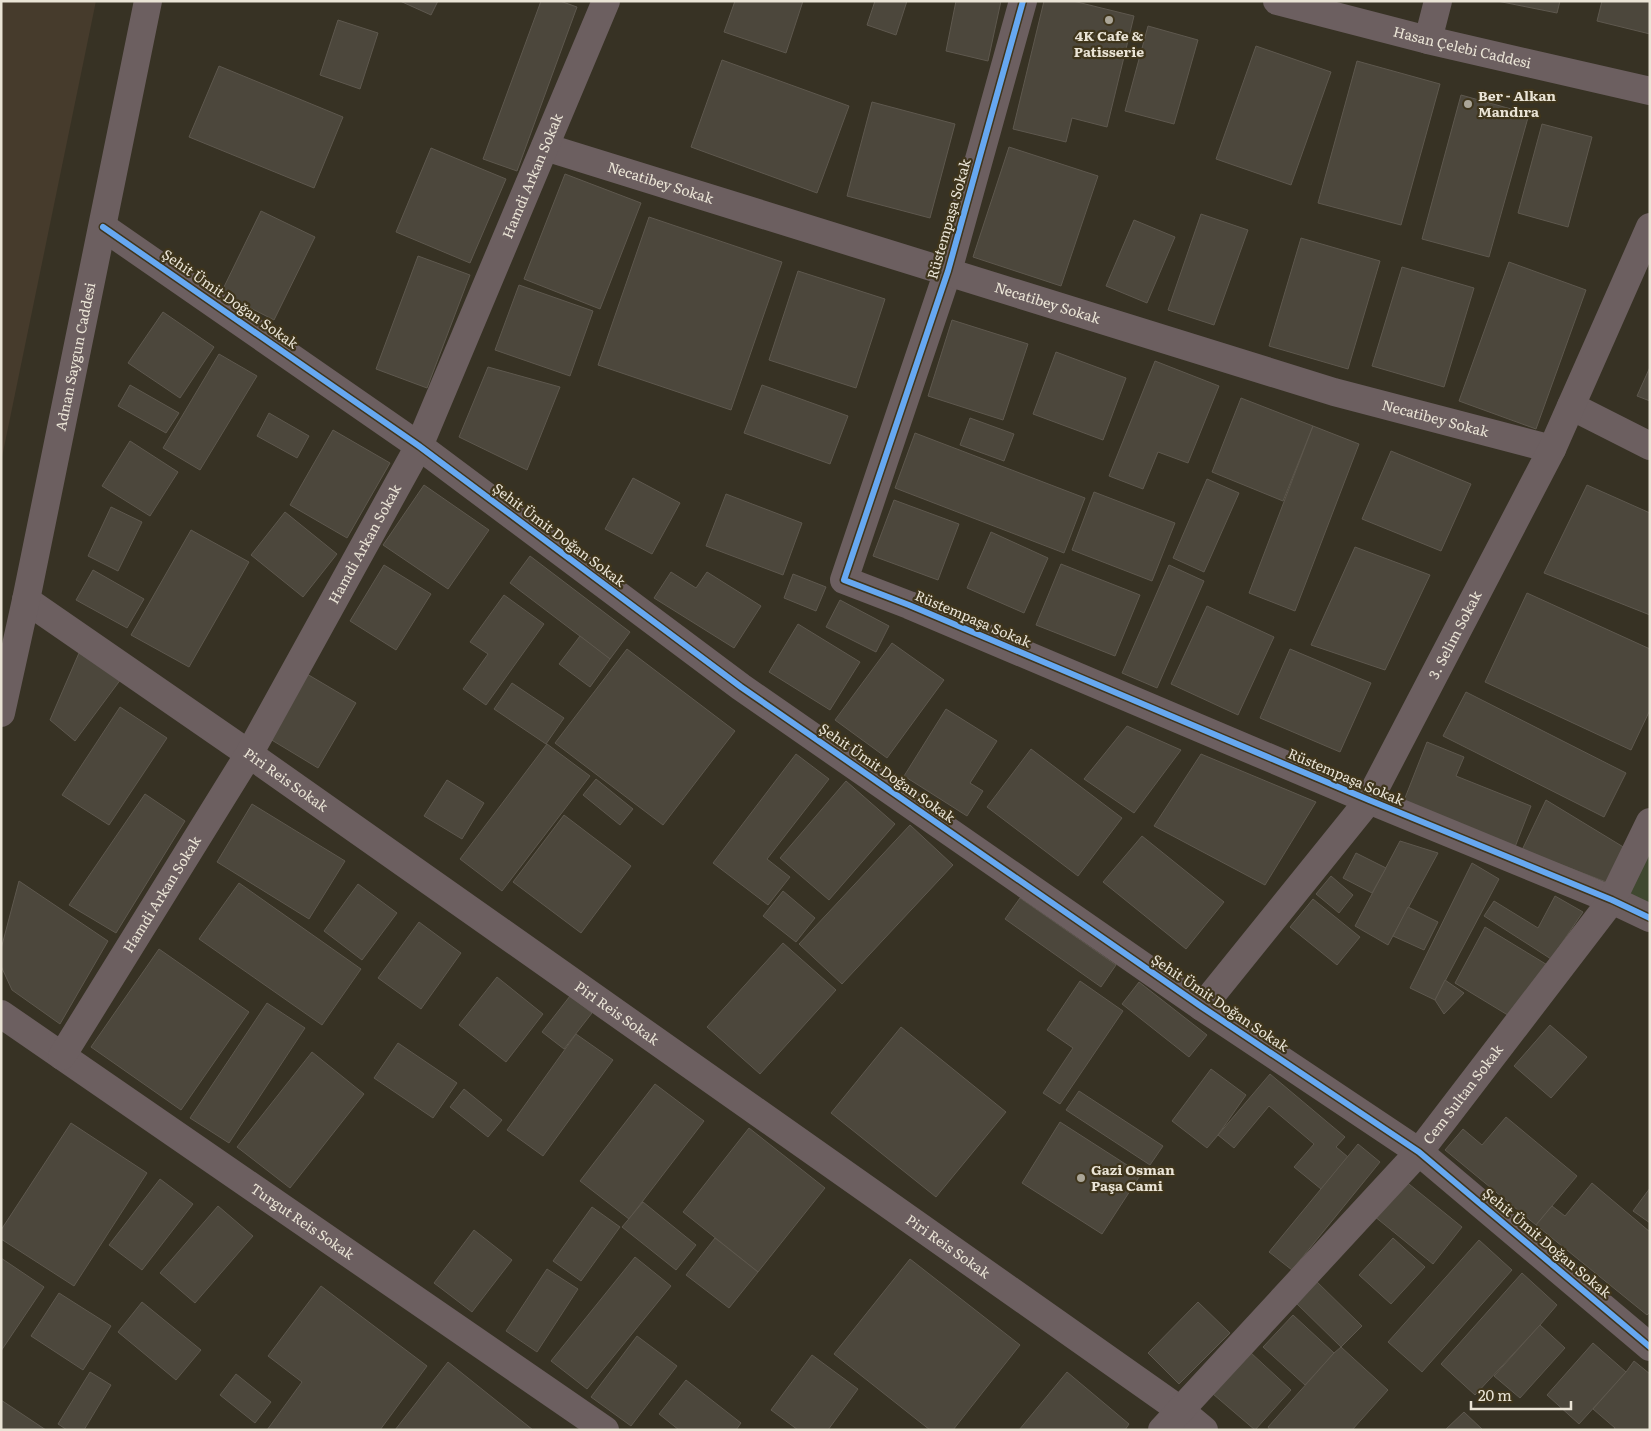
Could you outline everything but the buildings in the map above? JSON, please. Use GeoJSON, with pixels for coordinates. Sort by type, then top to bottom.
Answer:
{"type":"FeatureCollection","features":[{"type":"Feature","properties":{"kind":"street","name":"Adnan Saygun Caddesi"},"geometry":{"type":"LineString","coordinates":[[1,713],[26,600],[148,1]]}},
{"type":"Feature","properties":{"kind":"street","name":"Hamdi Arkan Sokak"},"geometry":{"type":"LineString","coordinates":[[62,1056],[249,754],[419,446],[606,1]]}},
{"type":"Feature","properties":{"kind":"street","name":"Rüstempaşa Sokak"},"geometry":{"type":"LineString","coordinates":[[1023,1],[948,271],[844,580],[918,609],[1369,800],[1612,900],[1650,918]]}},
{"type":"Feature","properties":{"kind":"street","name":"Hasan Çelebi Caddesi"},"geometry":{"type":"LineString","coordinates":[[1277,1],[1428,40],[1650,91]]}},
{"type":"Feature","properties":{"kind":"street"},"geometry":{"type":"LineString","coordinates":[[1428,40],[1438,1]]}},
{"type":"Feature","properties":{"kind":"street","name":"Necatibey Sokak"},"geometry":{"type":"LineString","coordinates":[[545,147],[1334,392],[1552,449]]}},
{"type":"Feature","properties":{"kind":"street","name":"Şehit Ümit Doğan Sokak"},"geometry":{"type":"LineString","coordinates":[[103,226],[419,446],[741,687],[1202,1007],[1419,1152],[1647,1341]]}},
{"type":"Feature","properties":{"kind":"street","name":"3. Selim Sokak"},"geometry":{"type":"LineString","coordinates":[[1202,1007],[1369,800],[1552,449],[1650,227]]}},
{"type":"Feature","properties":{"kind":"street"},"geometry":{"type":"LineString","coordinates":[[1571,406],[1650,446]]}},
{"type":"Feature","properties":{"kind":"street","name":"Piri Reis Sokak"},"geometry":{"type":"LineString","coordinates":[[26,600],[249,754],[1171,1420],[1204,1430]]}},
{"type":"Feature","properties":{"kind":"street","name":"Cem Sultan Sokak"},"geometry":{"type":"LineString","coordinates":[[1171,1420],[1419,1152],[1612,900],[1650,822]]}},
{"type":"Feature","properties":{"kind":"street","name":"Turgut Reis Sokak"},"geometry":{"type":"LineString","coordinates":[[1,1014],[605,1430]]}},
{"type":"Feature","properties":{"kind":"shaded area"},"geometry":{"type":"Polygon","coordinates":[[[1,1],[96,1],[1,462],[1,1]]]}},
{"type":"Feature","properties":{"kind":"green space"},"geometry":{"type":"Polygon","coordinates":[[[1650,822],[1650,918],[1612,900],[1650,822]]]}},
{"type":"Feature","properties":{"kind":"cycle path"},"geometry":{"type":"LineString","coordinates":[[1023,1],[948,271],[844,580],[909,605],[1369,800],[1612,900],[1650,918]]}},
{"type":"Feature","properties":{"kind":"cycle path"},"geometry":{"type":"LineString","coordinates":[[103,227],[419,446],[741,687],[1202,1007],[1419,1152],[1650,1347]]}},
{"type":"Feature","properties":{"kind":"place","name":"4K Cafe & Patisserie"},"geometry":{"type":"Point","coordinates":[1109,20]}},
{"type":"Feature","properties":{"kind":"place","name":"Ber - Alkan Mandıra"},"geometry":{"type":"Point","coordinates":[1468,104]}},
{"type":"Feature","properties":{"kind":"place","name":"Gazi Osman Paşa Cami"},"geometry":{"type":"Point","coordinates":[1081,1178]}}]}
